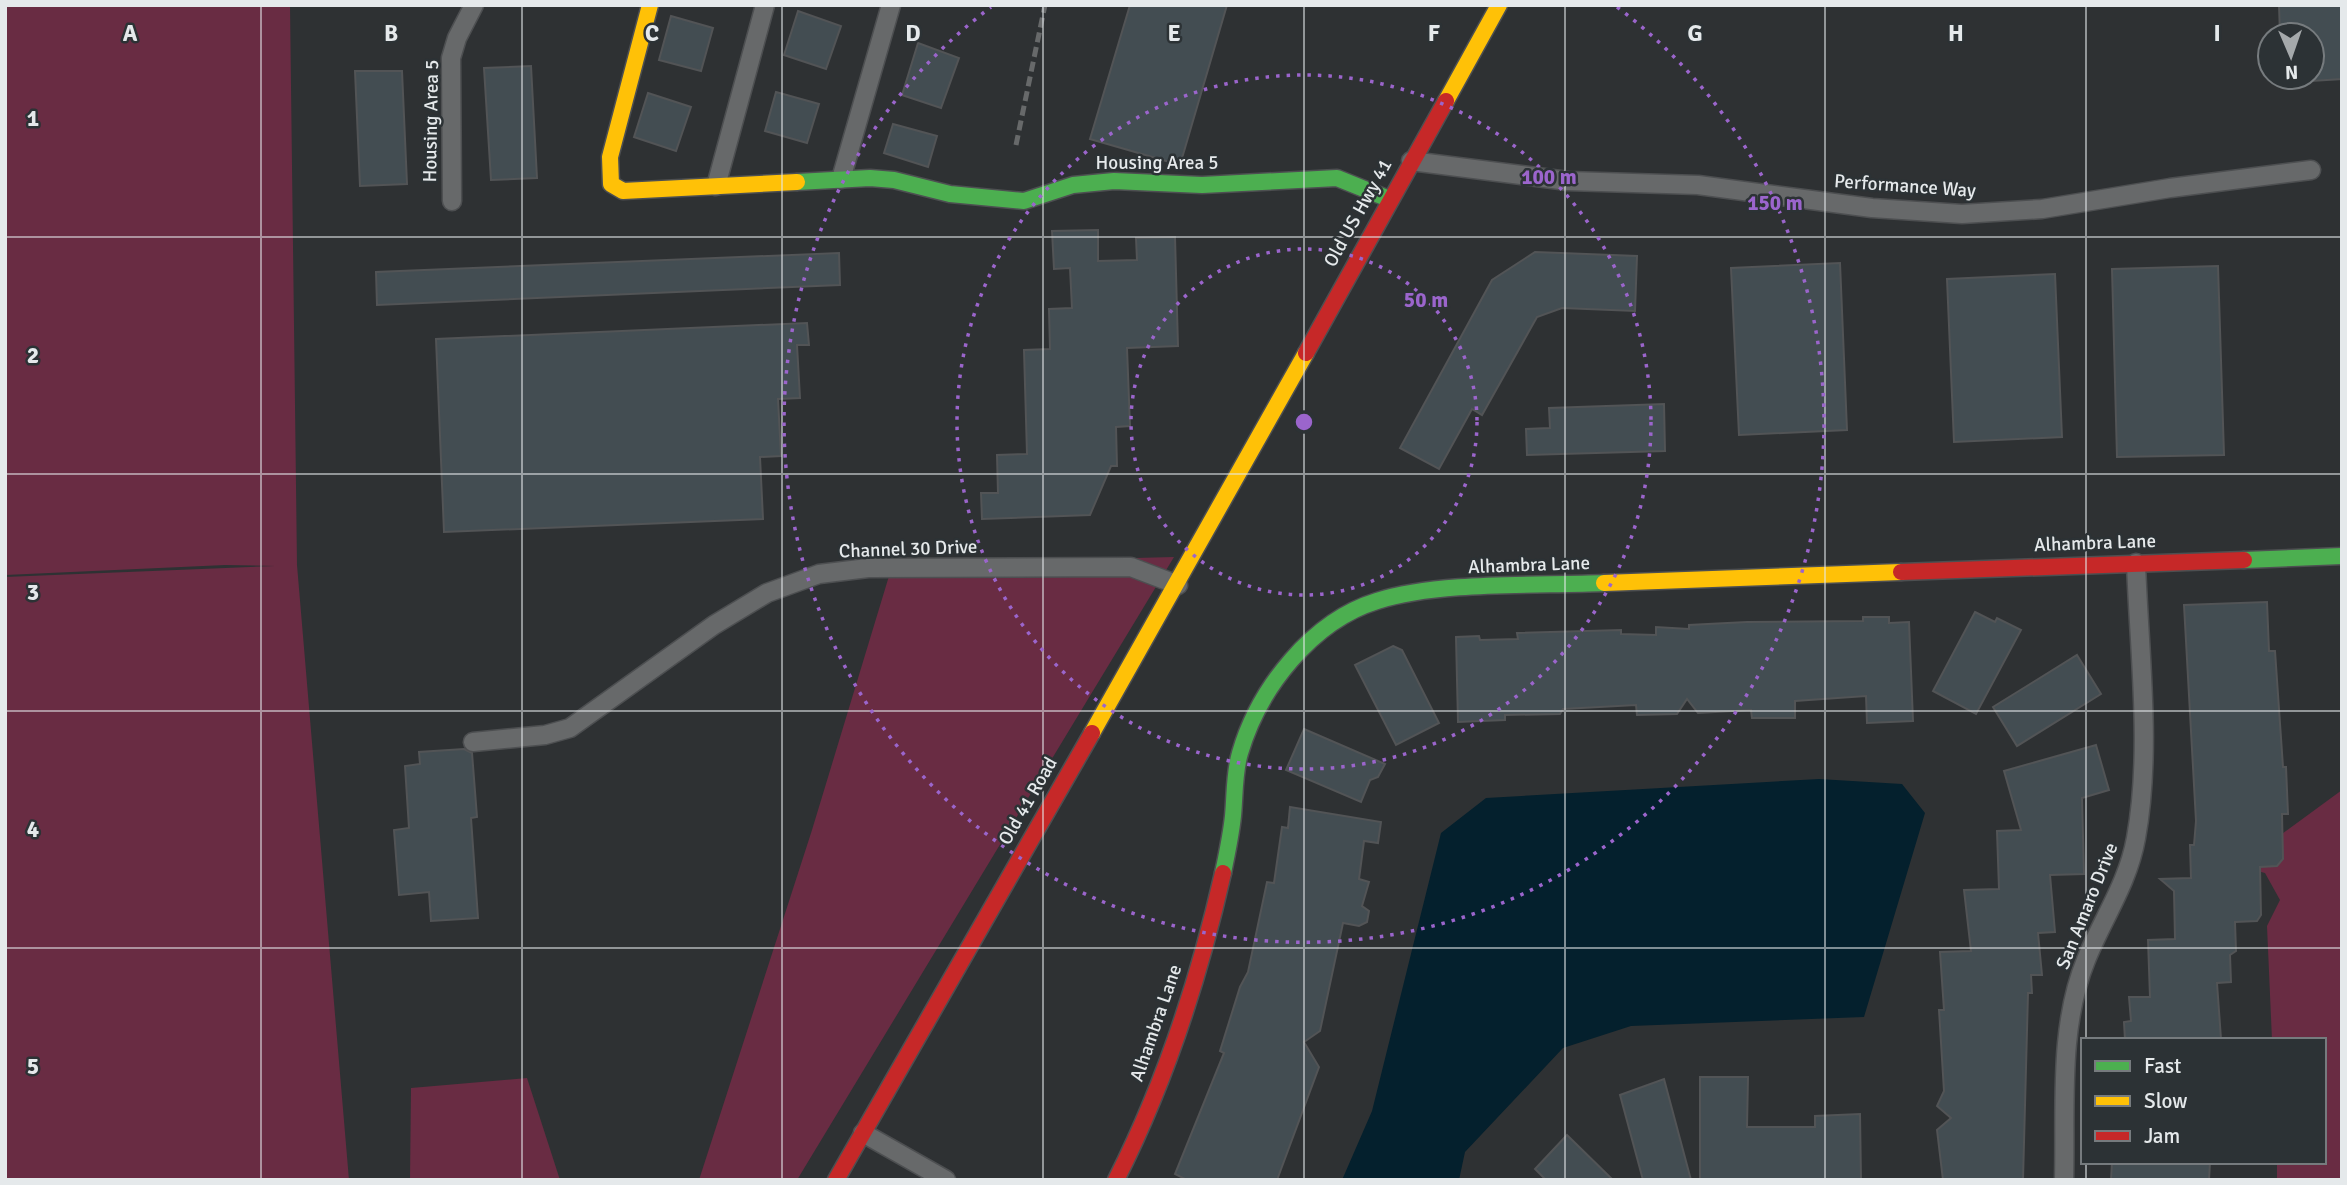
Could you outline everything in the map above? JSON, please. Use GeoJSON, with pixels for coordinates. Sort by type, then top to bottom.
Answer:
{"type":"FeatureCollection","features":[{"type":"Feature","properties":{"kind":"street","name":"Housing Area 5"},"geometry":{"type":"LineString","coordinates":[[452,201],[451,58],[457,38],[474,5]]}},
{"type":"Feature","properties":{"kind":"street","name":"Housing Area 5"},"geometry":{"type":"LineString","coordinates":[[650,5],[610,157],[611,184],[623,191],[841,179],[894,180],[950,194],[1024,201],[1073,185],[1114,181],[1202,185],[1337,178],[1389,199]]}},
{"type":"Feature","properties":{"kind":"street"},"geometry":{"type":"LineString","coordinates":[[716,186],[765,5]]}},
{"type":"Feature","properties":{"kind":"street"},"geometry":{"type":"LineString","coordinates":[[841,179],[891,5]]}},
{"type":"Feature","properties":{"kind":"street","name":"Old US Hwy 41"},"geometry":{"type":"LineString","coordinates":[[1257,443],[1389,199],[1499,5]]}},
{"type":"Feature","properties":{"kind":"street","name":"Performance Way"},"geometry":{"type":"LineString","coordinates":[[1411,161],[1568,181],[1698,185],[1871,208],[1962,214],[2042,209],[2170,188],[2311,170]]}},
{"type":"Feature","properties":{"kind":"street","name":"Old 41 Road"},"geometry":{"type":"LineString","coordinates":[[836,1180],[1257,443]]}},
{"type":"Feature","properties":{"kind":"street","name":"Alhambra Lane"},"geometry":{"type":"LineString","coordinates":[[1116,1180],[1167,1064],[1211,923],[1230,835],[1239,754],[1275,682],[1313,639],[1366,604],[1416,593],[1475,588],[2342,556]]}},
{"type":"Feature","properties":{"kind":"street","name":"San Amaro Drive"},"geometry":{"type":"LineString","coordinates":[[2064,1180],[2067,1041],[2074,1001],[2086,960],[2127,874],[2141,803],[2136,563]]}},
{"type":"Feature","properties":{"kind":"street","name":"Channel 30 Drive"},"geometry":{"type":"LineString","coordinates":[[473,742],[545,735],[570,728],[714,625],[767,593],[819,574],[868,568],[1131,566],[1178,585]]}},
{"type":"Feature","properties":{"kind":"street"},"geometry":{"type":"LineString","coordinates":[[863,1133],[946,1180]]}},
{"type":"Feature","properties":{"kind":"shaded area"},"geometry":{"type":"Polygon","coordinates":[[[5,5],[290,5],[297,565],[349,1180],[5,1180],[5,577],[275,566],[225,565],[5,575],[5,5]]]}},
{"type":"Feature","properties":{"kind":"shaded area"},"geometry":{"type":"Polygon","coordinates":[[[1174,557],[797,1180],[699,1180],[812,830],[889,576],[973,562],[1174,557]]]}},
{"type":"Feature","properties":{"kind":"shaded area"},"geometry":{"type":"Polygon","coordinates":[[[2342,790],[2342,1180],[2277,1180],[2277,1164],[2326,1164],[2326,1038],[2272,1038],[2267,926],[2280,900],[2265,873],[2238,866],[2342,790]]]}},
{"type":"Feature","properties":{"kind":"shaded area"},"geometry":{"type":"Polygon","coordinates":[[[527,1078],[560,1180],[410,1180],[411,1088],[527,1078]]]}},
{"type":"Feature","properties":{"kind":"water"},"geometry":{"type":"Polygon","coordinates":[[[1819,779],[1902,784],[1925,813],[1864,1017],[1631,1026],[1563,1048],[1465,1152],[1459,1180],[1342,1180],[1372,1111],[1441,833],[1486,798],[1819,779]]]}},
{"type":"Feature","properties":{"kind":"building"},"geometry":{"type":"Polygon","coordinates":[[[1130,5],[1227,5],[1180,165],[1090,139],[1130,5]]]}},
{"type":"Feature","properties":{"kind":"building"},"geometry":{"type":"Polygon","coordinates":[[[2279,5],[2342,5],[2342,79],[2326,80],[2326,21],[2280,21],[2279,5]]]}},
{"type":"Feature","properties":{"kind":"building"},"geometry":{"type":"Polygon","coordinates":[[[798,11],[841,26],[826,69],[784,55],[798,11]]]}},
{"type":"Feature","properties":{"kind":"building"},"geometry":{"type":"Polygon","coordinates":[[[671,16],[713,28],[701,71],[659,60],[671,16]]]}},
{"type":"Feature","properties":{"kind":"building"},"geometry":{"type":"Polygon","coordinates":[[[918,43],[959,58],[941,108],[902,95],[918,43]]]}},
{"type":"Feature","properties":{"kind":"building"},"geometry":{"type":"Polygon","coordinates":[[[531,66],[537,178],[491,180],[484,68],[531,66]]]}},
{"type":"Feature","properties":{"kind":"building"},"geometry":{"type":"Polygon","coordinates":[[[355,71],[402,71],[407,184],[360,186],[355,71]]]}},
{"type":"Feature","properties":{"kind":"building"},"geometry":{"type":"Polygon","coordinates":[[[776,92],[819,104],[807,143],[765,131],[776,92]]]}},
{"type":"Feature","properties":{"kind":"building"},"geometry":{"type":"Polygon","coordinates":[[[648,93],[691,107],[676,151],[634,137],[648,93]]]}},
{"type":"Feature","properties":{"kind":"building"},"geometry":{"type":"Polygon","coordinates":[[[893,124],[937,136],[928,167],[884,153],[893,124]]]}},
{"type":"Feature","properties":{"kind":"building"},"geometry":{"type":"Polygon","coordinates":[[[1098,230],[1098,261],[1137,260],[1136,238],[1175,237],[1178,346],[1127,348],[1130,426],[1116,427],[1117,466],[1111,466],[1090,515],[982,519],[981,493],[998,493],[997,455],[1027,454],[1024,350],[1050,349],[1049,309],[1072,308],[1070,268],[1054,269],[1052,231],[1098,230]]]}},
{"type":"Feature","properties":{"kind":"building"},"geometry":{"type":"Polygon","coordinates":[[[1535,252],[1637,256],[1635,311],[1562,308],[1537,317],[1482,415],[1472,409],[1439,469],[1400,448],[1492,280],[1535,252]]]}},
{"type":"Feature","properties":{"kind":"building"},"geometry":{"type":"Polygon","coordinates":[[[839,253],[840,285],[377,305],[376,272],[839,253]]]}},
{"type":"Feature","properties":{"kind":"building"},"geometry":{"type":"Polygon","coordinates":[[[1840,263],[1847,430],[1739,435],[1731,268],[1840,263]]]}},
{"type":"Feature","properties":{"kind":"building"},"geometry":{"type":"Polygon","coordinates":[[[2218,266],[2224,455],[2117,457],[2112,269],[2218,266]]]}},
{"type":"Feature","properties":{"kind":"building"},"geometry":{"type":"Polygon","coordinates":[[[2055,274],[2062,437],[1954,442],[1947,279],[2055,274]]]}},
{"type":"Feature","properties":{"kind":"building"},"geometry":{"type":"Polygon","coordinates":[[[807,323],[809,345],[797,345],[800,398],[778,399],[781,456],[760,457],[763,519],[444,532],[436,339],[807,323]]]}},
{"type":"Feature","properties":{"kind":"building"},"geometry":{"type":"Polygon","coordinates":[[[1664,404],[1665,451],[1527,455],[1526,429],[1550,428],[1549,408],[1664,404]]]}},
{"type":"Feature","properties":{"kind":"building"},"geometry":{"type":"Polygon","coordinates":[[[2267,602],[2269,651],[2275,651],[2283,767],[2286,767],[2288,814],[2282,814],[2283,859],[2277,866],[2260,867],[2261,915],[2257,921],[2235,922],[2236,951],[2230,955],[2231,982],[2217,983],[2221,1038],[2125,1038],[2124,1022],[2131,1021],[2129,997],[2150,997],[2148,940],[2175,939],[2174,891],[2160,879],[2191,878],[2190,845],[2194,845],[2196,821],[2184,605],[2267,602]]]}},
{"type":"Feature","properties":{"kind":"building"},"geometry":{"type":"Polygon","coordinates":[[[1975,612],[1995,622],[1997,618],[2021,630],[1976,714],[1933,691],[1975,612]]]}},
{"type":"Feature","properties":{"kind":"building"},"geometry":{"type":"Polygon","coordinates":[[[1863,617],[1889,617],[1889,623],[1909,622],[1913,721],[1867,723],[1866,696],[1795,701],[1795,718],[1752,718],[1751,710],[1698,713],[1687,699],[1677,714],[1637,715],[1636,705],[1563,709],[1560,714],[1505,715],[1505,720],[1458,722],[1456,637],[1479,636],[1480,640],[1518,639],[1517,633],[1621,630],[1621,634],[1656,635],[1656,627],[1689,629],[1689,625],[1747,622],[1863,621],[1863,617]]]}},
{"type":"Feature","properties":{"kind":"building"},"geometry":{"type":"Polygon","coordinates":[[[1393,646],[1402,650],[1439,723],[1396,745],[1355,665],[1393,646]]]}},
{"type":"Feature","properties":{"kind":"building"},"geometry":{"type":"Polygon","coordinates":[[[2077,655],[2101,694],[2017,746],[1993,707],[2077,655]]]}},
{"type":"Feature","properties":{"kind":"building"},"geometry":{"type":"Polygon","coordinates":[[[1304,729],[1385,764],[1378,777],[1370,780],[1361,802],[1286,770],[1304,729]]]}},
{"type":"Feature","properties":{"kind":"building"},"geometry":{"type":"Polygon","coordinates":[[[2096,745],[2109,790],[2082,798],[2084,874],[2050,875],[2055,932],[2038,933],[2042,975],[2031,975],[2032,993],[2028,993],[2023,1180],[1943,1180],[1937,1130],[1951,1118],[1937,1106],[1944,1091],[1939,1010],[1944,1010],[1940,952],[1971,951],[1964,890],[1999,889],[1997,831],[2021,830],[2004,771],[2096,745]]]}},
{"type":"Feature","properties":{"kind":"building"},"geometry":{"type":"Polygon","coordinates":[[[464,749],[472,753],[477,817],[471,818],[478,918],[431,921],[429,892],[399,895],[394,830],[409,828],[405,766],[420,764],[419,752],[464,749]]]}},
{"type":"Feature","properties":{"kind":"building"},"geometry":{"type":"Polygon","coordinates":[[[1290,807],[1381,822],[1378,843],[1364,841],[1359,879],[1369,882],[1362,906],[1369,911],[1367,922],[1359,926],[1343,923],[1320,1031],[1304,1042],[1319,1067],[1277,1180],[1187,1180],[1175,1174],[1224,1053],[1220,1051],[1240,987],[1248,972],[1267,882],[1274,883],[1282,827],[1288,828],[1290,807]]]}},
{"type":"Feature","properties":{"kind":"building"},"geometry":{"type":"Polygon","coordinates":[[[1700,1077],[1748,1077],[1747,1127],[1815,1127],[1815,1116],[1860,1114],[1861,1180],[1700,1180],[1700,1077]]]}},
{"type":"Feature","properties":{"kind":"building"},"geometry":{"type":"Polygon","coordinates":[[[1664,1079],[1691,1180],[1643,1180],[1620,1095],[1664,1079]]]}},
{"type":"Feature","properties":{"kind":"building"},"geometry":{"type":"Polygon","coordinates":[[[1567,1135],[1613,1180],[1546,1180],[1535,1169],[1567,1135]]]}},
{"type":"Feature","properties":{"kind":"building"},"geometry":{"type":"Polygon","coordinates":[[[2112,1164],[2210,1164],[2209,1180],[2111,1180],[2112,1164]]]}},
{"type":"Feature","properties":{"kind":"railway"},"geometry":{"type":"LineString","coordinates":[[1016,145],[1045,5]]}},
{"type":"Feature","properties":{"kind":"traffic: fast"},"geometry":{"type":"LineString","coordinates":[[797,182],[870,178],[894,180],[950,194],[1024,201],[1073,185],[1114,181],[1202,185],[1337,178],[1389,199]]}},
{"type":"Feature","properties":{"kind":"traffic: fast"},"geometry":{"type":"LineString","coordinates":[[2244,560],[2342,556]]}},
{"type":"Feature","properties":{"kind":"traffic: fast"},"geometry":{"type":"LineString","coordinates":[[1223,873],[1232,823],[1237,768],[1249,729],[1260,705],[1291,660],[1331,624],[1377,601],[1429,590],[1604,583]]}},
{"type":"Feature","properties":{"kind":"traffic: slow"},"geometry":{"type":"LineString","coordinates":[[650,5],[610,157],[611,184],[623,191],[797,182]]}},
{"type":"Feature","properties":{"kind":"traffic: slow"},"geometry":{"type":"LineString","coordinates":[[1446,101],[1499,5]]}},
{"type":"Feature","properties":{"kind":"traffic: slow"},"geometry":{"type":"LineString","coordinates":[[1092,733],[1306,353]]}},
{"type":"Feature","properties":{"kind":"traffic: slow"},"geometry":{"type":"LineString","coordinates":[[1604,583],[1901,572]]}},
{"type":"Feature","properties":{"kind":"traffic: jam"},"geometry":{"type":"LineString","coordinates":[[1306,353],[1446,101]]}},
{"type":"Feature","properties":{"kind":"traffic: jam"},"geometry":{"type":"LineString","coordinates":[[1901,572],[2244,560]]}},
{"type":"Feature","properties":{"kind":"traffic: jam"},"geometry":{"type":"LineString","coordinates":[[836,1180],[1092,733]]}},
{"type":"Feature","properties":{"kind":"traffic: jam"},"geometry":{"type":"LineString","coordinates":[[1116,1180],[1150,1106],[1179,1030],[1223,873]]}}]}
